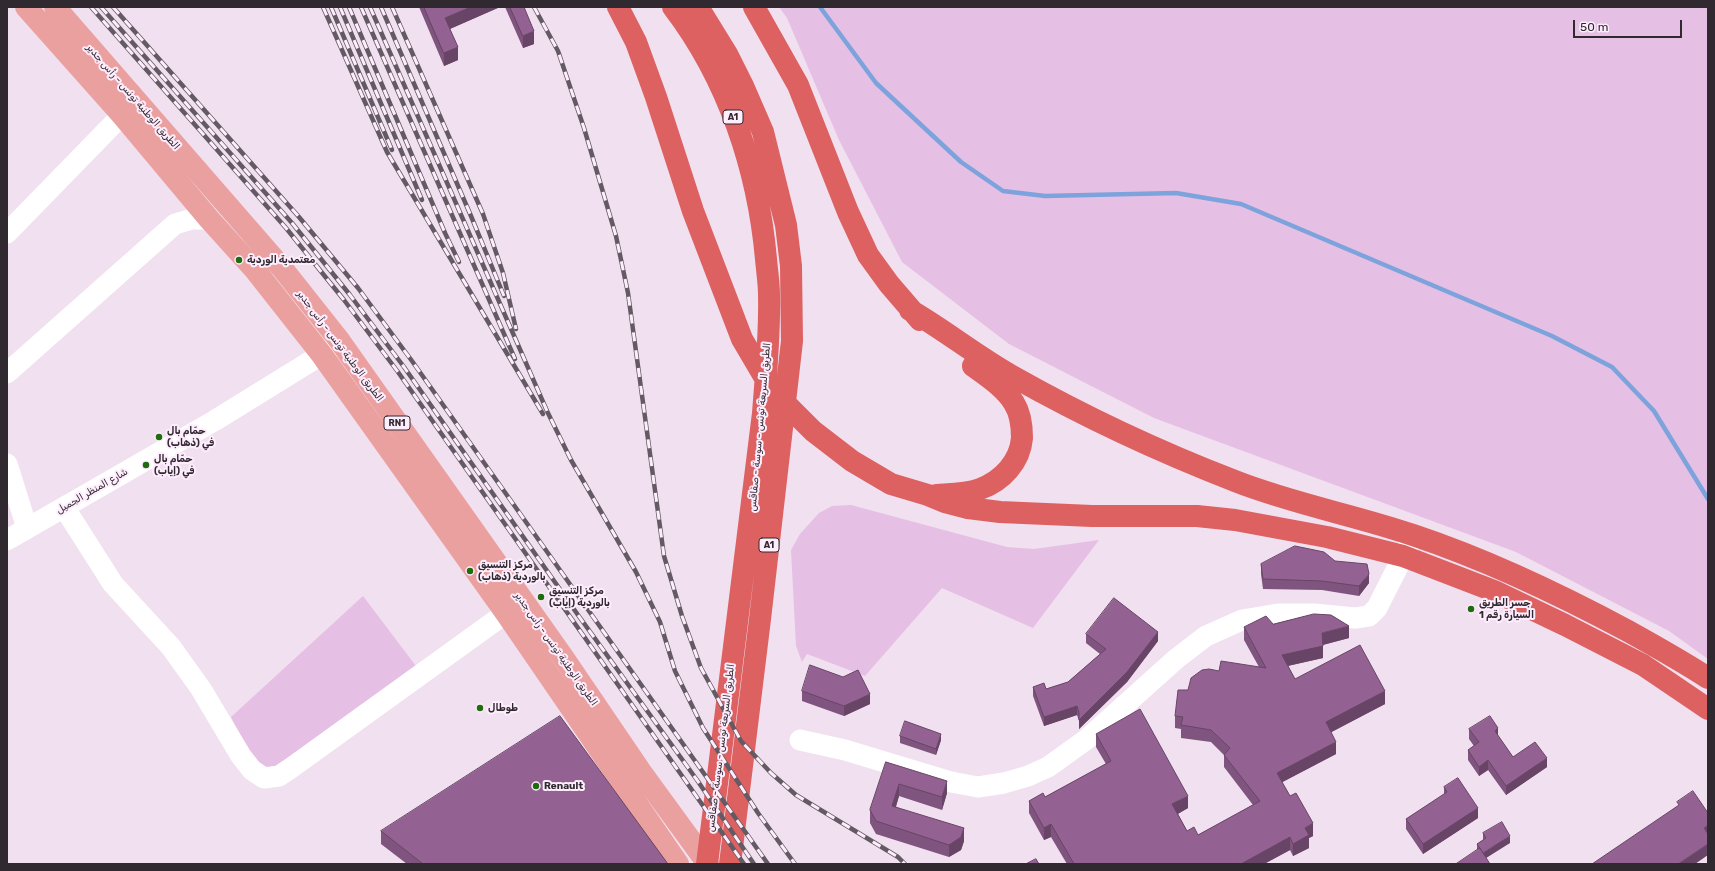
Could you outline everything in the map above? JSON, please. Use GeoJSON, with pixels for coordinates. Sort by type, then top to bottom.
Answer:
{"type":"FeatureCollection","features":[{"type":"Feature","properties":{"kind":"highway"},"geometry":{"type":"LineString","coordinates":[[618,7],[641,56],[693,211],[742,339],[772,390],[813,431],[852,461],[891,484],[968,508],[1000,512],[1092,516],[1197,516],[1235,520],[1327,537],[1403,556],[1494,591],[1565,625],[1643,665],[1708,708]]}},
{"type":"Feature","properties":{"kind":"highway","name":"الطريق السريعة تونس - سوسة - صفاقس"},"geometry":{"type":"LineString","coordinates":[[673,7],[685,22],[708,62],[741,136],[754,179],[764,238],[769,294],[768,343],[762,413],[751,514],[707,864]]}},
{"type":"Feature","properties":{"kind":"highway","name":"الطريق السريعة تونس - سوسة - صفاقس"},"geometry":{"type":"LineString","coordinates":[[698,7],[727,54],[763,132],[786,225],[791,266],[792,341],[730,864]]}},
{"type":"Feature","properties":{"kind":"highway"},"geometry":{"type":"LineString","coordinates":[[754,7],[798,85],[848,212],[868,255],[910,310],[952,350],[1001,388],[1014,403],[1022,424],[1021,447],[1016,460],[1006,473],[980,489],[960,493],[928,495]]}},
{"type":"Feature","properties":{"kind":"highway"},"geometry":{"type":"LineString","coordinates":[[910,310],[1014,377],[1069,407],[1144,442],[1236,482],[1325,510],[1414,535],[1502,569],[1579,604],[1708,678]]}},
{"type":"Feature","properties":{"kind":"main road","name":"الطريق الوطنية تونس - رأس جدير"},"geometry":{"type":"LineString","coordinates":[[26,7],[122,114],[209,219],[255,270],[322,355],[506,613],[678,864]]}},
{"type":"Feature","properties":{"kind":"main road","name":"الطريق الوطنية تونس - رأس جدير"},"geometry":{"type":"LineString","coordinates":[[54,7],[282,268],[340,342],[563,657],[640,772],[707,864]]}},
{"type":"Feature","properties":{"kind":"street"},"geometry":{"type":"LineString","coordinates":[[7,233],[122,114]]}},
{"type":"Feature","properties":{"kind":"street"},"geometry":{"type":"LineString","coordinates":[[7,373],[175,224],[192,219],[209,219]]}},
{"type":"Feature","properties":{"kind":"street","name":"شارع المنظر الجميل"},"geometry":{"type":"LineString","coordinates":[[7,540],[322,355],[340,342]]}},
{"type":"Feature","properties":{"kind":"street"},"geometry":{"type":"LineString","coordinates":[[7,464],[27,528]]}},
{"type":"Feature","properties":{"kind":"street"},"geometry":{"type":"LineString","coordinates":[[64,507],[113,584],[171,647],[201,689],[241,756],[252,770],[264,778],[279,776],[291,768],[506,613]]}},
{"type":"Feature","properties":{"kind":"street"},"geometry":{"type":"LineString","coordinates":[[800,740],[845,750],[951,782],[978,787],[1004,783],[1028,776],[1048,767],[1087,739],[1176,659],[1206,636],[1242,620],[1278,614],[1314,614],[1355,618],[1369,616],[1377,608],[1414,535]]}},
{"type":"Feature","properties":{"kind":"shaded area"},"geometry":{"type":"Polygon","coordinates":[[[779,7],[1708,7],[1708,659],[1669,631],[1516,552],[1154,418],[1009,344],[902,262],[839,140],[787,18],[779,7]]]}},
{"type":"Feature","properties":{"kind":"shaded area"},"geometry":{"type":"Polygon","coordinates":[[[851,505],[1007,547],[1034,549],[1099,540],[1033,628],[942,588],[865,676],[807,654],[802,662],[796,646],[791,550],[800,534],[819,513],[832,506],[851,505]]]}},
{"type":"Feature","properties":{"kind":"shaded area"},"geometry":{"type":"Polygon","coordinates":[[[363,596],[422,674],[300,765],[265,769],[248,751],[231,717],[363,596]]]}},
{"type":"Feature","properties":{"kind":"building"},"geometry":{"type":"Polygon","coordinates":[[[424,7],[471,7],[445,18],[458,47],[444,53],[424,7]]]}},
{"type":"Feature","properties":{"kind":"building"},"geometry":{"type":"Polygon","coordinates":[[[510,7],[524,7],[534,31],[523,36],[510,7]]]}},
{"type":"Feature","properties":{"kind":"building"},"geometry":{"type":"Polygon","coordinates":[[[1295,546],[1324,552],[1335,561],[1367,564],[1369,574],[1359,586],[1322,581],[1263,579],[1261,564],[1295,546]]]}},
{"type":"Feature","properties":{"kind":"building"},"geometry":{"type":"Polygon","coordinates":[[[1114,598],[1158,632],[1127,672],[1079,720],[1077,706],[1044,717],[1033,687],[1044,683],[1046,689],[1068,682],[1106,649],[1086,634],[1114,598]]]}},
{"type":"Feature","properties":{"kind":"building"},"geometry":{"type":"Polygon","coordinates":[[[1314,614],[1331,615],[1349,626],[1322,633],[1323,646],[1282,655],[1295,679],[1360,645],[1385,691],[1326,722],[1336,742],[1277,773],[1290,796],[1296,793],[1313,823],[1305,828],[1309,835],[1293,844],[1290,837],[1241,864],[1074,864],[1051,824],[1044,828],[1029,801],[1043,793],[1045,797],[1111,761],[1096,734],[1140,709],[1188,796],[1172,804],[1187,831],[1194,827],[1198,835],[1260,801],[1224,755],[1230,748],[1211,730],[1181,725],[1183,717],[1175,716],[1178,690],[1188,690],[1191,678],[1202,670],[1209,669],[1219,671],[1221,661],[1266,668],[1244,627],[1266,616],[1273,624],[1314,614]]]}},
{"type":"Feature","properties":{"kind":"building"},"geometry":{"type":"Polygon","coordinates":[[[810,665],[843,677],[858,670],[870,694],[844,706],[802,691],[810,665]]]}},
{"type":"Feature","properties":{"kind":"building","name":"Renault"},"geometry":{"type":"Polygon","coordinates":[[[560,716],[668,864],[423,864],[381,831],[560,716]]]}},
{"type":"Feature","properties":{"kind":"building"},"geometry":{"type":"Polygon","coordinates":[[[1490,716],[1498,728],[1495,731],[1513,757],[1535,742],[1547,758],[1506,786],[1488,760],[1479,767],[1468,750],[1479,742],[1469,729],[1490,716]]]}},
{"type":"Feature","properties":{"kind":"building"},"geometry":{"type":"Polygon","coordinates":[[[905,721],[941,734],[936,749],[900,736],[905,721]]]}},
{"type":"Feature","properties":{"kind":"building"},"geometry":{"type":"Polygon","coordinates":[[[886,762],[947,781],[942,797],[899,784],[892,806],[964,828],[961,837],[949,845],[876,821],[870,810],[886,762]]]}},
{"type":"Feature","properties":{"kind":"building"},"geometry":{"type":"Polygon","coordinates":[[[1458,778],[1478,808],[1423,844],[1406,819],[1447,792],[1444,787],[1458,778]]]}},
{"type":"Feature","properties":{"kind":"building"},"geometry":{"type":"Polygon","coordinates":[[[1693,791],[1708,813],[1708,825],[1704,828],[1708,834],[1708,844],[1678,864],[1592,864],[1679,805],[1677,802],[1693,791]]]}},
{"type":"Feature","properties":{"kind":"building"},"geometry":{"type":"Polygon","coordinates":[[[1502,822],[1510,836],[1483,853],[1477,844],[1486,838],[1483,833],[1502,822]]]}},
{"type":"Feature","properties":{"kind":"building"},"geometry":{"type":"Polygon","coordinates":[[[1480,848],[1490,864],[1456,864],[1480,848]]]}},
{"type":"Feature","properties":{"kind":"building"},"geometry":{"type":"Polygon","coordinates":[[[1036,859],[1039,864],[1026,864],[1036,859]]]}},
{"type":"Feature","properties":{"kind":"waterway"},"geometry":{"type":"LineString","coordinates":[[820,7],[876,83],[961,162],[1003,191],[1045,196],[1176,193],[1241,204],[1552,336],[1612,367],[1654,411],[1708,499]]}},
{"type":"Feature","properties":{"kind":"railway"},"geometry":{"type":"LineString","coordinates":[[91,7],[286,228],[344,300],[398,372],[744,864]]}},
{"type":"Feature","properties":{"kind":"railway"},"geometry":{"type":"LineString","coordinates":[[101,7],[292,223],[350,295],[404,367],[578,615],[697,780],[754,864]]}},
{"type":"Feature","properties":{"kind":"railway"},"geometry":{"type":"LineString","coordinates":[[113,7],[299,217],[358,288],[412,361],[768,864]]}},
{"type":"Feature","properties":{"kind":"railway"},"geometry":{"type":"LineString","coordinates":[[323,7],[387,152],[543,414]]}},
{"type":"Feature","properties":{"kind":"railway"},"geometry":{"type":"LineString","coordinates":[[331,7],[392,150]]}},
{"type":"Feature","properties":{"kind":"railway"},"geometry":{"type":"LineString","coordinates":[[340,7],[422,200]]}},
{"type":"Feature","properties":{"kind":"railway"},"geometry":{"type":"LineString","coordinates":[[349,7],[445,233],[459,262]]}},
{"type":"Feature","properties":{"kind":"railway"},"geometry":{"type":"LineString","coordinates":[[361,7],[515,359]]}},
{"type":"Feature","properties":{"kind":"railway"},"geometry":{"type":"LineString","coordinates":[[370,7],[547,411],[571,460],[636,572],[660,622],[675,671],[703,728],[758,813],[795,864]]}},
{"type":"Feature","properties":{"kind":"railway"},"geometry":{"type":"LineString","coordinates":[[381,7],[504,296]]}},
{"type":"Feature","properties":{"kind":"railway"},"geometry":{"type":"LineString","coordinates":[[392,7],[483,214],[503,273],[516,329]]}},
{"type":"Feature","properties":{"kind":"railway"},"geometry":{"type":"LineString","coordinates":[[534,7],[558,51],[584,128],[616,236],[628,293],[664,556],[682,616],[701,668],[741,741],[771,773],[796,795],[898,857],[905,864]]}},
{"type":"Feature","properties":{"kind":"place","name":"معتمدية الوردية"},"geometry":{"type":"Point","coordinates":[239,260]}},
{"type":"Feature","properties":{"kind":"place","name":"حمّام بال في (ذهاب)"},"geometry":{"type":"Point","coordinates":[159,437]}},
{"type":"Feature","properties":{"kind":"place","name":"حمّام بال في (إياب)"},"geometry":{"type":"Point","coordinates":[146,465]}},
{"type":"Feature","properties":{"kind":"place","name":"مركز التنسيق بالوردية (ذهاب)"},"geometry":{"type":"Point","coordinates":[470,571]}},
{"type":"Feature","properties":{"kind":"place","name":"مركز التنسيق بالوردية (إياب)"},"geometry":{"type":"Point","coordinates":[541,597]}},
{"type":"Feature","properties":{"kind":"place","name":"جسر الطريق السيارة رقم 1"},"geometry":{"type":"Point","coordinates":[1471,609]}},
{"type":"Feature","properties":{"kind":"place","name":"طوطال"},"geometry":{"type":"Point","coordinates":[480,708]}},
{"type":"Feature","properties":{"kind":"place","name":"Renault"},"geometry":{"type":"Point","coordinates":[536,786]}}]}
